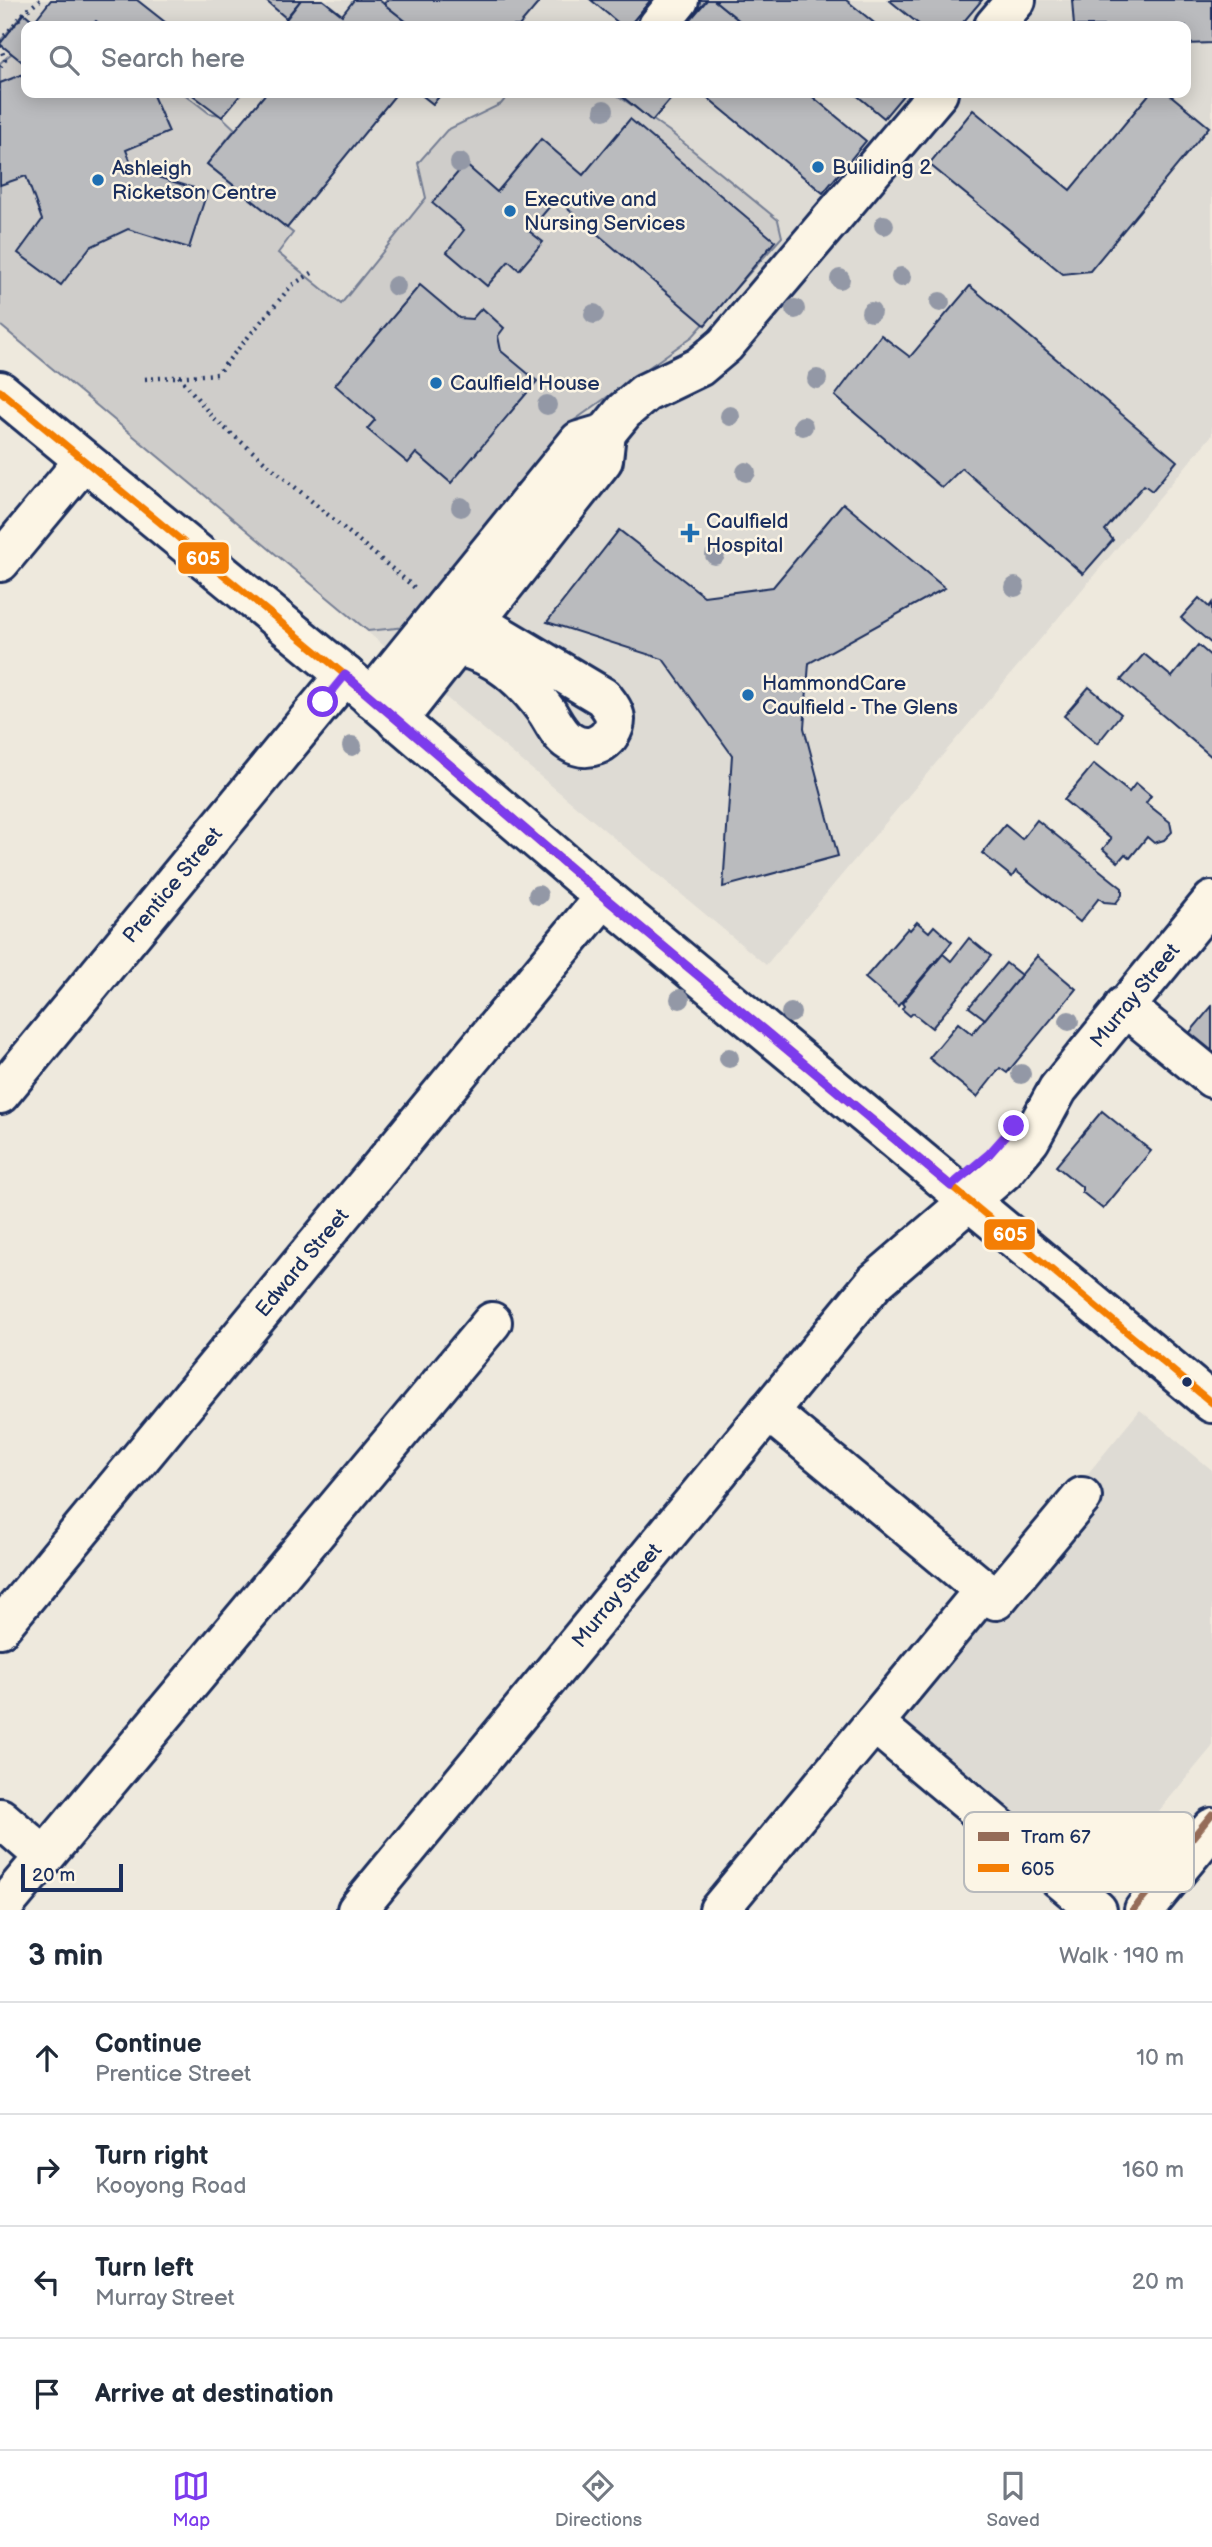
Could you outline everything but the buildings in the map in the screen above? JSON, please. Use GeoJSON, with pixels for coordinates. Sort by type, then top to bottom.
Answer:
{"type":"FeatureCollection","features":[{"type":"Feature","properties":{"kind":"street"},"geometry":{"type":"LineString","coordinates":[[662,21],[679,0]]}},
{"type":"Feature","properties":{"kind":"street"},"geometry":{"type":"LineString","coordinates":[[998,21],[1016,0]]}},
{"type":"Feature","properties":{"kind":"street","name":"Prentice Street"},"geometry":{"type":"LineString","coordinates":[[0,1094],[371,698],[458,626],[579,441],[606,433],[624,411],[645,393],[699,367],[725,345],[934,98]]}},
{"type":"Feature","properties":{"kind":"street"},"geometry":{"type":"LineString","coordinates":[[0,391],[371,698],[604,897],[1212,1403]]}},
{"type":"Feature","properties":{"kind":"street"},"geometry":{"type":"LineString","coordinates":[[0,562],[83,462]]}},
{"type":"Feature","properties":{"kind":"street","name":"Edward Street"},"geometry":{"type":"LineString","coordinates":[[0,1628],[604,897]]}},
{"type":"Feature","properties":{"kind":"street","name":"Murray Street"},"geometry":{"type":"LineString","coordinates":[[357,1910],[875,1282],[902,1235],[926,1206],[960,1193],[971,1170],[1014,1126],[1058,1089],[1212,901]]}},
{"type":"Feature","properties":{"kind":"street"},"geometry":{"type":"LineString","coordinates":[[1124,1006],[1212,1078]]}},
{"type":"Feature","properties":{"kind":"street"},"geometry":{"type":"LineString","coordinates":[[0,1910],[492,1322]]}},
{"type":"Feature","properties":{"kind":"street"},"geometry":{"type":"LineString","coordinates":[[768,1411],[996,1600],[1082,1497]]}},
{"type":"Feature","properties":{"kind":"street"},"geometry":{"type":"LineString","coordinates":[[719,1910],[984,1590]]}},
{"type":"Feature","properties":{"kind":"street"},"geometry":{"type":"LineString","coordinates":[[874,1723],[980,1812]]}},
{"type":"Feature","properties":{"kind":"street"},"geometry":{"type":"LineString","coordinates":[[0,1818],[44,1856]]}},
{"type":"Feature","properties":{"kind":"street"},"geometry":{"type":"LineString","coordinates":[[1194,1850],[1212,1828]]}},
{"type":"Feature","properties":{"kind":"street"},"geometry":{"type":"LineString","coordinates":[[1076,1892],[1097,1910]]}},
{"type":"Feature","properties":{"kind":"street"},"geometry":{"type":"LineString","coordinates":[[1144,1910],[1159,1892]]}},
{"type":"Feature","properties":{"kind":"path"},"geometry":{"type":"LineString","coordinates":[[0,67],[5,60],[0,44],[24,13],[40,0]]}},
{"type":"Feature","properties":{"kind":"path"},"geometry":{"type":"LineString","coordinates":[[145,379],[217,374],[292,285],[312,273]]}},
{"type":"Feature","properties":{"kind":"path"},"geometry":{"type":"LineString","coordinates":[[179,376],[214,419],[458,626]]}},
{"type":"Feature","properties":{"kind":"shaded area","name":"Caulfield Hospital"},"geometry":{"type":"Polygon","coordinates":[[[0,0],[1212,0],[1212,435],[766,965],[0,325],[0,0]]]}},
{"type":"Feature","properties":{"kind":"shaded area"},"geometry":{"type":"Polygon","coordinates":[[[24,13],[33,21],[21,21],[21,98],[190,98],[209,113],[220,115],[235,129],[207,164],[293,233],[278,253],[341,304],[426,198],[418,163],[447,130],[501,104],[506,98],[621,98],[669,131],[778,220],[782,237],[693,336],[572,422],[406,627],[368,631],[0,325],[0,63],[12,53],[0,44],[24,13]]]}},
{"type":"Feature","properties":{"kind":"shaded area"},"geometry":{"type":"Polygon","coordinates":[[[1140,1410],[1212,1470],[1212,1747],[1158,1812],[1003,1812],[888,1717],[1140,1410]]]}},
{"type":"Feature","properties":{"kind":"tram line","name":"67"},"geometry":{"type":"LineString","coordinates":[[1194,1836],[1212,1814]]}},
{"type":"Feature","properties":{"kind":"tram line","name":"67"},"geometry":{"type":"LineString","coordinates":[[1133,1910],[1148,1892]]}},
{"type":"Feature","properties":{"kind":"transit line","name":"605"},"geometry":{"type":"LineString","coordinates":[[0,391],[345,675],[604,897],[1212,1403]]}},
{"type":"Feature","properties":{"kind":"place","name":"Builiding 2"},"geometry":{"type":"Point","coordinates":[818,167]}},
{"type":"Feature","properties":{"kind":"place","name":"Ashleigh Ricketson Centre"},"geometry":{"type":"Point","coordinates":[98,180]}},
{"type":"Feature","properties":{"kind":"place","name":"Executive and Nursing Services"},"geometry":{"type":"Point","coordinates":[510,211]}},
{"type":"Feature","properties":{"kind":"place","name":"Caulfield House"},"geometry":{"type":"Point","coordinates":[436,383]}},
{"type":"Feature","properties":{"kind":"place","name":"Caulfield Hospital"},"geometry":{"type":"Point","coordinates":[690,533]}},
{"type":"Feature","properties":{"kind":"place","name":"HammondCare Caulfield - The Glens"},"geometry":{"type":"Point","coordinates":[748,695]}},
{"type":"Feature","properties":{"kind":"route"},"geometry":{"type":"LineString","coordinates":[[323,702],[345,675],[604,897],[951,1186],[989,1154],[1014,1126]]}}]}
